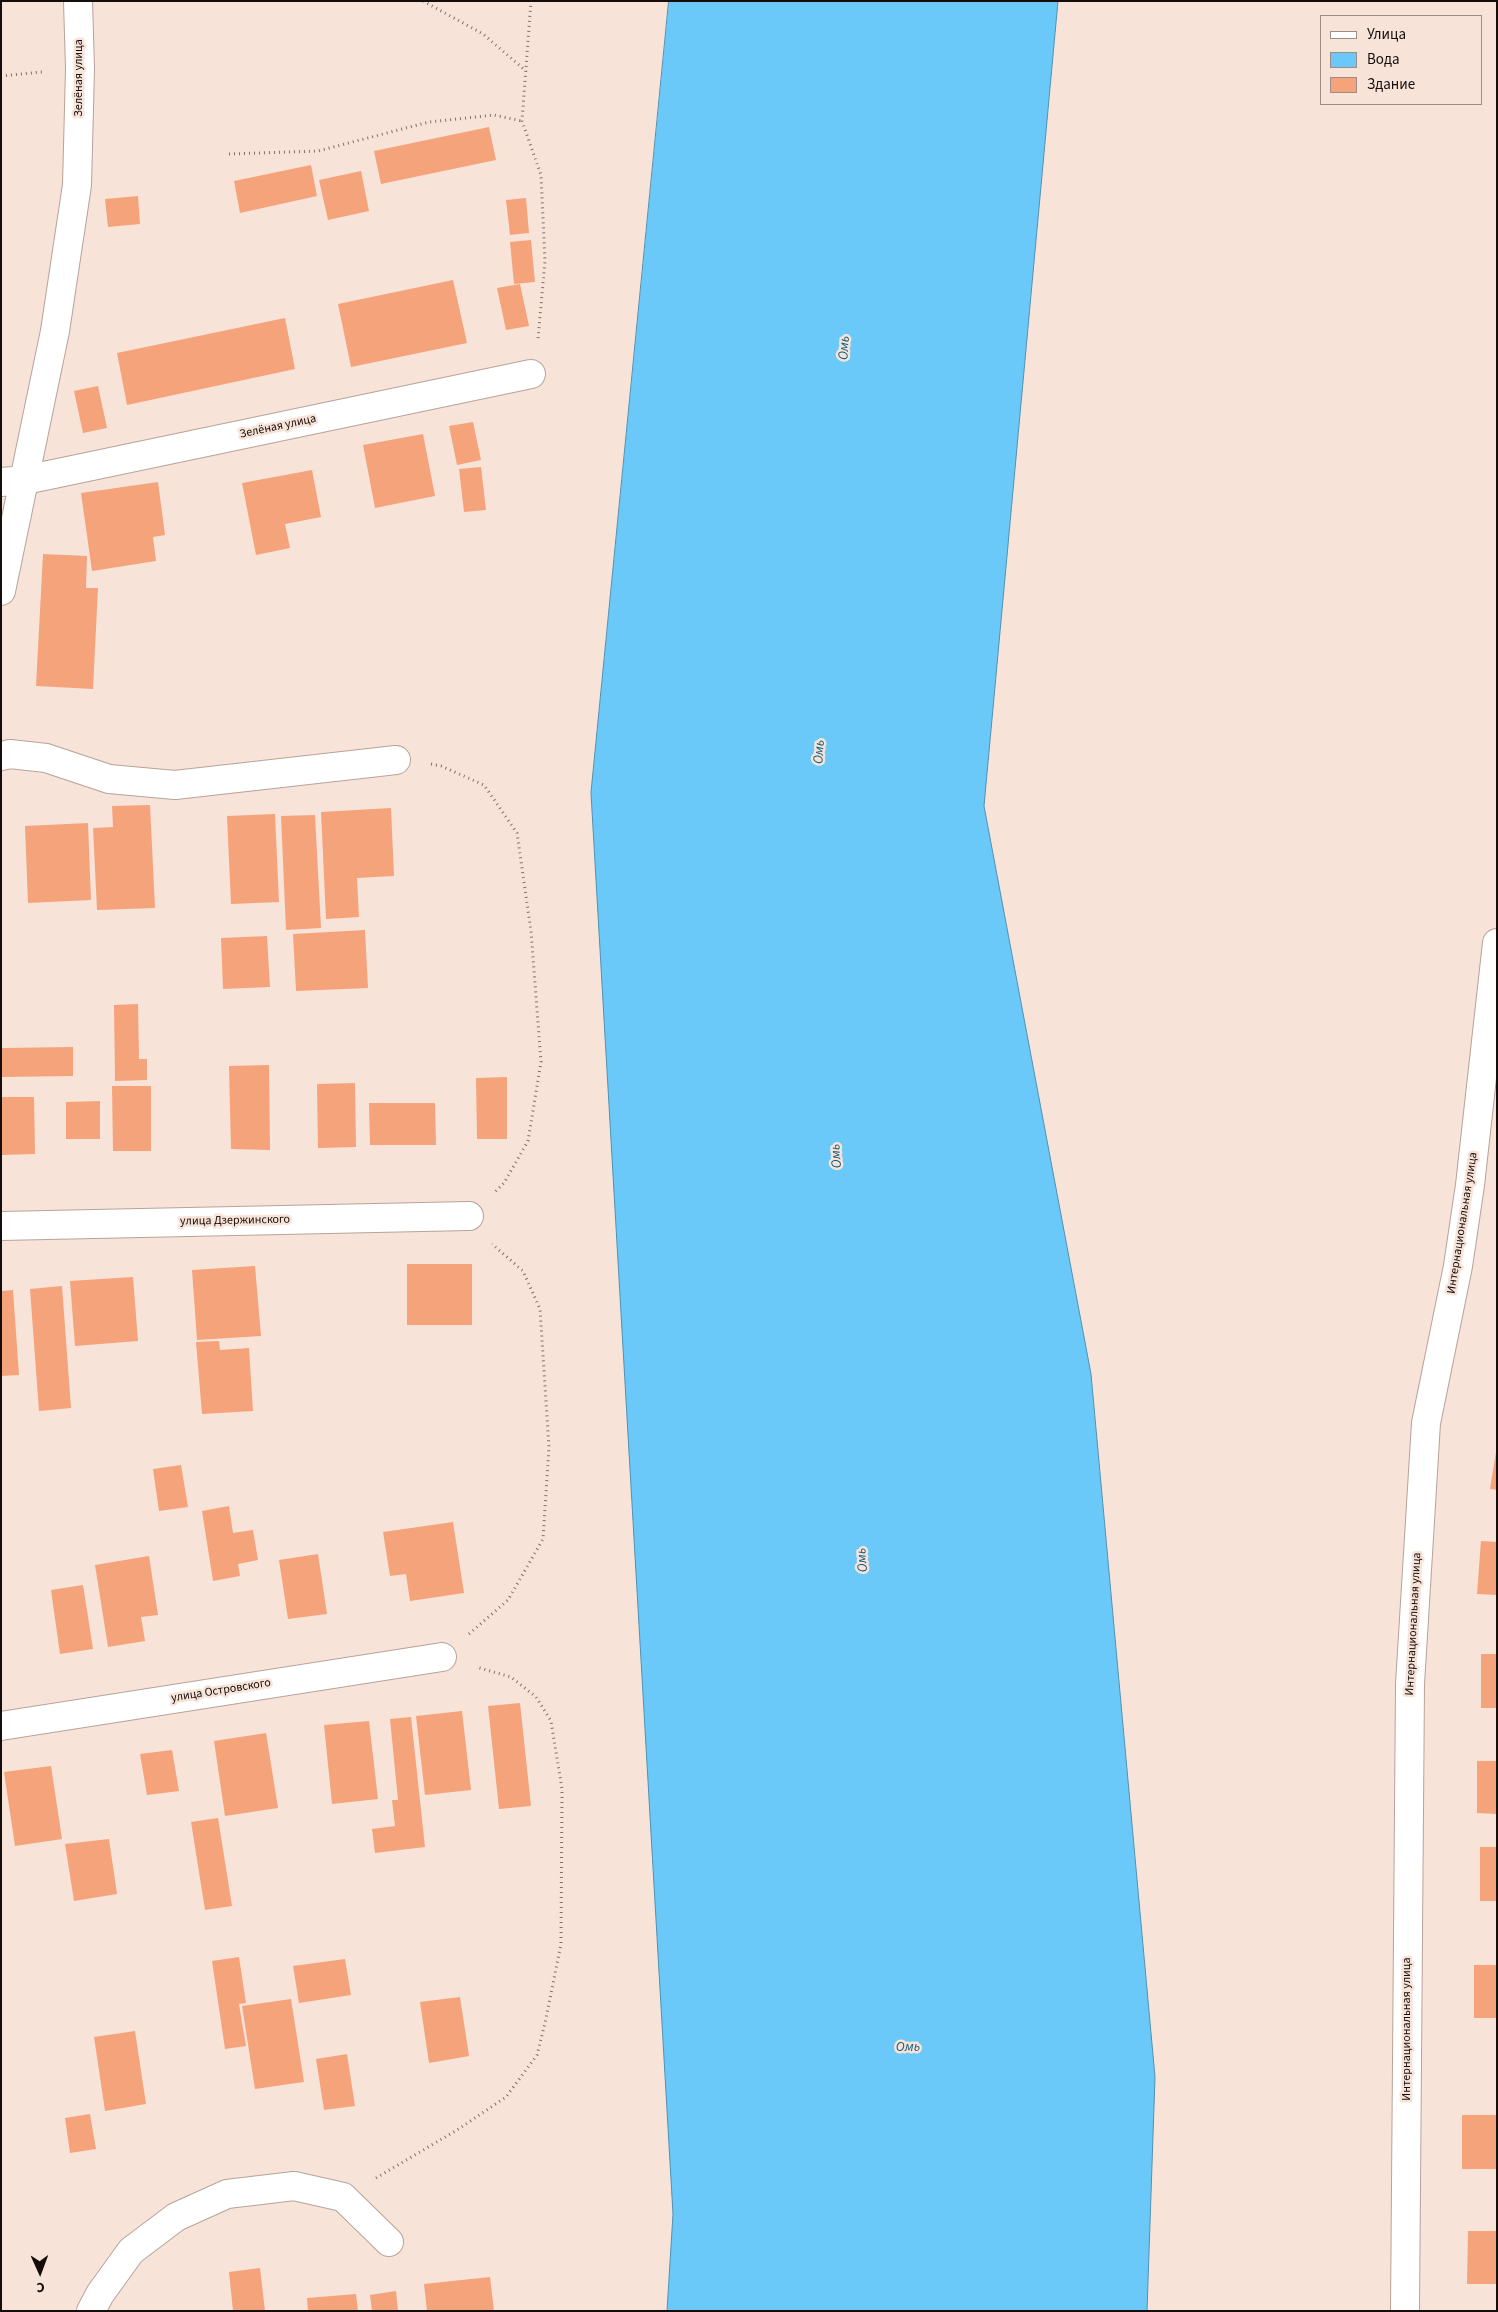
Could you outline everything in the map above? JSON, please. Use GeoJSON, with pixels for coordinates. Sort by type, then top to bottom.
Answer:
{"type":"FeatureCollection","features":[{"type":"Feature","properties":{"kind":"street","name":"Зелёная улица"},"geometry":{"type":"LineString","coordinates":[[1,591],[13,481],[55,332],[77,185],[80,69],[78,1]]}},
{"type":"Feature","properties":{"kind":"street","name":"Зелёная улица"},"geometry":{"type":"LineString","coordinates":[[13,481],[531,374]]}},
{"type":"Feature","properties":{"kind":"street"},"geometry":{"type":"LineString","coordinates":[[1,756],[10,754],[46,758],[110,779],[175,785],[396,760]]}},
{"type":"Feature","properties":{"kind":"street","name":"Интернациональная улица"},"geometry":{"type":"LineString","coordinates":[[1405,2311],[1410,1684],[1426,1423],[1458,1266],[1470,1186],[1497,943]]}},
{"type":"Feature","properties":{"kind":"street","name":"улица Дзержинского"},"geometry":{"type":"LineString","coordinates":[[1,1226],[469,1216]]}},
{"type":"Feature","properties":{"kind":"street","name":"улица Островского"},"geometry":{"type":"LineString","coordinates":[[1,1726],[442,1657]]}},
{"type":"Feature","properties":{"kind":"street"},"geometry":{"type":"LineString","coordinates":[[91,2311],[100,2294],[131,2251],[176,2217],[227,2194],[294,2186],[343,2197],[389,2242]]}},
{"type":"Feature","properties":{"kind":"path"},"geometry":{"type":"LineString","coordinates":[[423,1],[483,34],[526,71]]}},
{"type":"Feature","properties":{"kind":"path"},"geometry":{"type":"LineString","coordinates":[[531,1],[522,121],[541,175],[546,262],[540,329],[531,374]]}},
{"type":"Feature","properties":{"kind":"path"},"geometry":{"type":"LineString","coordinates":[[229,154],[318,150],[429,122],[494,115],[522,121]]}},
{"type":"Feature","properties":{"kind":"path"},"geometry":{"type":"LineString","coordinates":[[396,760],[441,766],[484,785],[517,834],[531,931],[541,1062],[528,1141],[504,1183],[469,1216],[490,1242],[523,1271],[540,1309],[549,1447],[543,1539],[508,1600],[442,1657]]}},
{"type":"Feature","properties":{"kind":"path"},"geometry":{"type":"LineString","coordinates":[[343,2197],[457,2130],[506,2097],[536,2056],[546,2023],[561,1944],[562,1789],[551,1721],[536,1697],[511,1677],[442,1657]]}},
{"type":"Feature","properties":{"kind":"water","name":"Омь"},"geometry":{"type":"Polygon","coordinates":[[[669,1],[1058,1],[984,806],[1091,1374],[1155,2077],[1147,2311],[667,2311],[673,2214],[591,793],[669,1]]]}},
{"type":"Feature","properties":{"kind":"building"},"geometry":{"type":"Polygon","coordinates":[[[489,127],[496,160],[381,184],[374,151],[489,127]]]}},
{"type":"Feature","properties":{"kind":"building"},"geometry":{"type":"Polygon","coordinates":[[[311,165],[317,196],[240,213],[234,181],[311,165]]]}},
{"type":"Feature","properties":{"kind":"building"},"geometry":{"type":"Polygon","coordinates":[[[361,171],[369,211],[328,220],[319,180],[361,171]]]}},
{"type":"Feature","properties":{"kind":"building"},"geometry":{"type":"Polygon","coordinates":[[[138,196],[140,224],[108,227],[105,199],[138,196]]]}},
{"type":"Feature","properties":{"kind":"building"},"geometry":{"type":"Polygon","coordinates":[[[526,198],[529,233],[510,235],[506,200],[526,198]]]}},
{"type":"Feature","properties":{"kind":"building"},"geometry":{"type":"Polygon","coordinates":[[[531,240],[535,282],[514,284],[510,242],[531,240]]]}},
{"type":"Feature","properties":{"kind":"building"},"geometry":{"type":"Polygon","coordinates":[[[453,280],[467,343],[351,367],[338,304],[453,280]]]}},
{"type":"Feature","properties":{"kind":"building"},"geometry":{"type":"Polygon","coordinates":[[[520,284],[529,326],[506,330],[497,288],[520,284]]]}},
{"type":"Feature","properties":{"kind":"building"},"geometry":{"type":"Polygon","coordinates":[[[285,318],[295,369],[127,405],[117,353],[285,318]]]}},
{"type":"Feature","properties":{"kind":"building"},"geometry":{"type":"Polygon","coordinates":[[[98,386],[107,428],[83,433],[74,391],[98,386]]]}},
{"type":"Feature","properties":{"kind":"building"},"geometry":{"type":"Polygon","coordinates":[[[473,422],[481,460],[457,465],[449,426],[473,422]]]}},
{"type":"Feature","properties":{"kind":"building"},"geometry":{"type":"Polygon","coordinates":[[[423,434],[435,496],[375,508],[363,445],[423,434]]]}},
{"type":"Feature","properties":{"kind":"building"},"geometry":{"type":"Polygon","coordinates":[[[481,467],[486,510],[464,512],[459,469],[481,467]]]}},
{"type":"Feature","properties":{"kind":"building"},"geometry":{"type":"Polygon","coordinates":[[[312,470],[321,517],[285,524],[290,548],[256,555],[242,483],[312,470]]]}},
{"type":"Feature","properties":{"kind":"building"},"geometry":{"type":"Polygon","coordinates":[[[158,482],[165,535],[153,537],[156,561],[92,571],[81,493],[158,482]]]}},
{"type":"Feature","properties":{"kind":"building"},"geometry":{"type":"Polygon","coordinates":[[[43,554],[87,556],[86,588],[98,588],[93,689],[36,686],[43,554]]]}},
{"type":"Feature","properties":{"kind":"building"},"geometry":{"type":"Polygon","coordinates":[[[150,805],[155,908],[97,910],[93,828],[113,827],[112,806],[150,805]]]}},
{"type":"Feature","properties":{"kind":"building"},"geometry":{"type":"Polygon","coordinates":[[[391,808],[394,876],[357,878],[359,917],[326,919],[321,812],[391,808]]]}},
{"type":"Feature","properties":{"kind":"building"},"geometry":{"type":"Polygon","coordinates":[[[275,814],[279,902],[231,904],[227,816],[275,814]]]}},
{"type":"Feature","properties":{"kind":"building"},"geometry":{"type":"Polygon","coordinates":[[[315,815],[321,928],[286,930],[281,816],[315,815]]]}},
{"type":"Feature","properties":{"kind":"building"},"geometry":{"type":"Polygon","coordinates":[[[88,823],[91,900],[28,903],[25,826],[88,823]]]}},
{"type":"Feature","properties":{"kind":"building"},"geometry":{"type":"Polygon","coordinates":[[[365,930],[368,988],[296,991],[293,934],[365,930]]]}},
{"type":"Feature","properties":{"kind":"building"},"geometry":{"type":"Polygon","coordinates":[[[267,936],[270,987],[223,989],[221,938],[267,936]]]}},
{"type":"Feature","properties":{"kind":"building"},"geometry":{"type":"Polygon","coordinates":[[[138,1004],[139,1059],[147,1059],[147,1080],[115,1081],[114,1005],[138,1004]]]}},
{"type":"Feature","properties":{"kind":"building"},"geometry":{"type":"Polygon","coordinates":[[[73,1047],[73,1076],[2,1077],[2,1048],[73,1047]]]}},
{"type":"Feature","properties":{"kind":"building"},"geometry":{"type":"Polygon","coordinates":[[[269,1065],[270,1150],[231,1149],[229,1066],[269,1065]]]}},
{"type":"Feature","properties":{"kind":"building"},"geometry":{"type":"Polygon","coordinates":[[[507,1077],[507,1139],[477,1139],[476,1078],[507,1077]]]}},
{"type":"Feature","properties":{"kind":"building"},"geometry":{"type":"Polygon","coordinates":[[[355,1083],[356,1147],[318,1148],[317,1084],[355,1083]]]}},
{"type":"Feature","properties":{"kind":"building"},"geometry":{"type":"Polygon","coordinates":[[[112,1086],[151,1086],[151,1151],[113,1151],[112,1086]]]}},
{"type":"Feature","properties":{"kind":"building"},"geometry":{"type":"Polygon","coordinates":[[[1,1097],[34,1097],[35,1154],[1,1155],[1,1097]]]}},
{"type":"Feature","properties":{"kind":"building"},"geometry":{"type":"Polygon","coordinates":[[[100,1101],[100,1139],[66,1139],[66,1102],[100,1101]]]}},
{"type":"Feature","properties":{"kind":"building"},"geometry":{"type":"Polygon","coordinates":[[[369,1103],[435,1103],[436,1145],[370,1145],[369,1103]]]}},
{"type":"Feature","properties":{"kind":"building"},"geometry":{"type":"Polygon","coordinates":[[[407,1264],[472,1264],[472,1325],[407,1325],[407,1264]]]}},
{"type":"Feature","properties":{"kind":"building"},"geometry":{"type":"Polygon","coordinates":[[[255,1266],[261,1336],[197,1340],[192,1270],[255,1266]]]}},
{"type":"Feature","properties":{"kind":"building"},"geometry":{"type":"Polygon","coordinates":[[[133,1277],[138,1341],[75,1346],[70,1281],[133,1277]]]}},
{"type":"Feature","properties":{"kind":"building"},"geometry":{"type":"Polygon","coordinates":[[[62,1286],[71,1408],[39,1411],[30,1289],[62,1286]]]}},
{"type":"Feature","properties":{"kind":"building"},"geometry":{"type":"Polygon","coordinates":[[[13,1290],[19,1375],[1,1376],[1,1291],[13,1290]]]}},
{"type":"Feature","properties":{"kind":"building"},"geometry":{"type":"Polygon","coordinates":[[[219,1341],[220,1350],[249,1348],[253,1411],[202,1414],[196,1342],[219,1341]]]}},
{"type":"Feature","properties":{"kind":"building"},"geometry":{"type":"Polygon","coordinates":[[[1497,1452],[1497,1490],[1490,1489],[1497,1452]]]}},
{"type":"Feature","properties":{"kind":"building"},"geometry":{"type":"Polygon","coordinates":[[[181,1465],[188,1507],[159,1511],[153,1469],[181,1465]]]}},
{"type":"Feature","properties":{"kind":"building"},"geometry":{"type":"Polygon","coordinates":[[[229,1506],[233,1533],[253,1530],[258,1560],[238,1564],[240,1576],[213,1581],[202,1511],[229,1506]]]}},
{"type":"Feature","properties":{"kind":"building"},"geometry":{"type":"Polygon","coordinates":[[[453,1522],[464,1593],[410,1601],[406,1574],[390,1576],[383,1532],[453,1522]]]}},
{"type":"Feature","properties":{"kind":"building"},"geometry":{"type":"Polygon","coordinates":[[[1481,1541],[1497,1542],[1497,1595],[1477,1594],[1481,1541]]]}},
{"type":"Feature","properties":{"kind":"building"},"geometry":{"type":"Polygon","coordinates":[[[318,1554],[327,1614],[288,1619],[279,1560],[318,1554]]]}},
{"type":"Feature","properties":{"kind":"building"},"geometry":{"type":"Polygon","coordinates":[[[149,1556],[158,1615],[141,1617],[145,1641],[108,1647],[95,1565],[149,1556]]]}},
{"type":"Feature","properties":{"kind":"building"},"geometry":{"type":"Polygon","coordinates":[[[83,1585],[93,1649],[60,1654],[51,1590],[83,1585]]]}},
{"type":"Feature","properties":{"kind":"building"},"geometry":{"type":"Polygon","coordinates":[[[1481,1654],[1497,1654],[1497,1708],[1481,1708],[1481,1654]]]}},
{"type":"Feature","properties":{"kind":"building"},"geometry":{"type":"Polygon","coordinates":[[[520,1703],[531,1806],[499,1809],[488,1706],[520,1703]]]}},
{"type":"Feature","properties":{"kind":"building"},"geometry":{"type":"Polygon","coordinates":[[[462,1711],[471,1790],[425,1795],[416,1716],[462,1711]]]}},
{"type":"Feature","properties":{"kind":"building"},"geometry":{"type":"Polygon","coordinates":[[[411,1717],[425,1847],[375,1853],[372,1829],[395,1826],[392,1800],[398,1800],[390,1719],[411,1717]]]}},
{"type":"Feature","properties":{"kind":"building"},"geometry":{"type":"Polygon","coordinates":[[[369,1721],[378,1799],[332,1804],[324,1725],[369,1721]]]}},
{"type":"Feature","properties":{"kind":"building"},"geometry":{"type":"Polygon","coordinates":[[[266,1733],[278,1808],[225,1816],[214,1741],[266,1733]]]}},
{"type":"Feature","properties":{"kind":"building"},"geometry":{"type":"Polygon","coordinates":[[[172,1750],[179,1791],[147,1795],[140,1754],[172,1750]]]}},
{"type":"Feature","properties":{"kind":"building"},"geometry":{"type":"Polygon","coordinates":[[[1477,1761],[1497,1761],[1497,1814],[1477,1813],[1477,1761]]]}},
{"type":"Feature","properties":{"kind":"building"},"geometry":{"type":"Polygon","coordinates":[[[51,1766],[62,1839],[15,1846],[4,1772],[51,1766]]]}},
{"type":"Feature","properties":{"kind":"building"},"geometry":{"type":"Polygon","coordinates":[[[218,1818],[232,1906],[205,1910],[191,1822],[218,1818]]]}},
{"type":"Feature","properties":{"kind":"building"},"geometry":{"type":"Polygon","coordinates":[[[109,1839],[117,1894],[74,1901],[65,1844],[109,1839]]]}},
{"type":"Feature","properties":{"kind":"building"},"geometry":{"type":"Polygon","coordinates":[[[1480,1847],[1497,1847],[1497,1901],[1480,1901],[1480,1847]]]}},
{"type":"Feature","properties":{"kind":"building"},"geometry":{"type":"Polygon","coordinates":[[[239,1957],[246,2003],[239,2004],[246,2046],[225,2049],[212,1961],[239,1957]]]}},
{"type":"Feature","properties":{"kind":"building"},"geometry":{"type":"Polygon","coordinates":[[[345,1959],[351,1995],[299,2003],[293,1966],[345,1959]]]}},
{"type":"Feature","properties":{"kind":"building"},"geometry":{"type":"Polygon","coordinates":[[[1474,1965],[1497,1965],[1497,2018],[1474,2018],[1474,1965]]]}},
{"type":"Feature","properties":{"kind":"building"},"geometry":{"type":"Polygon","coordinates":[[[460,1997],[469,2056],[429,2063],[420,2002],[460,1997]]]}},
{"type":"Feature","properties":{"kind":"building"},"geometry":{"type":"Polygon","coordinates":[[[291,1999],[304,2082],[255,2089],[242,2006],[291,1999]]]}},
{"type":"Feature","properties":{"kind":"building"},"geometry":{"type":"Polygon","coordinates":[[[135,2031],[146,2104],[105,2111],[94,2037],[135,2031]]]}},
{"type":"Feature","properties":{"kind":"building"},"geometry":{"type":"Polygon","coordinates":[[[347,2054],[355,2106],[324,2110],[316,2059],[347,2054]]]}},
{"type":"Feature","properties":{"kind":"building"},"geometry":{"type":"Polygon","coordinates":[[[90,2114],[96,2149],[70,2153],[65,2118],[90,2114]]]}},
{"type":"Feature","properties":{"kind":"building"},"geometry":{"type":"Polygon","coordinates":[[[1462,2115],[1497,2115],[1497,2169],[1462,2169],[1462,2115]]]}},
{"type":"Feature","properties":{"kind":"building"},"geometry":{"type":"Polygon","coordinates":[[[1468,2231],[1497,2231],[1497,2284],[1467,2284],[1468,2231]]]}},
{"type":"Feature","properties":{"kind":"building"},"geometry":{"type":"Polygon","coordinates":[[[260,2268],[265,2311],[233,2311],[229,2272],[260,2268]]]}},
{"type":"Feature","properties":{"kind":"building"},"geometry":{"type":"Polygon","coordinates":[[[490,2277],[494,2311],[427,2311],[424,2284],[490,2277]]]}},
{"type":"Feature","properties":{"kind":"building"},"geometry":{"type":"Polygon","coordinates":[[[396,2291],[398,2311],[372,2311],[370,2295],[396,2291]]]}},
{"type":"Feature","properties":{"kind":"building"},"geometry":{"type":"Polygon","coordinates":[[[356,2294],[358,2311],[308,2311],[307,2298],[356,2294]]]}}]}
